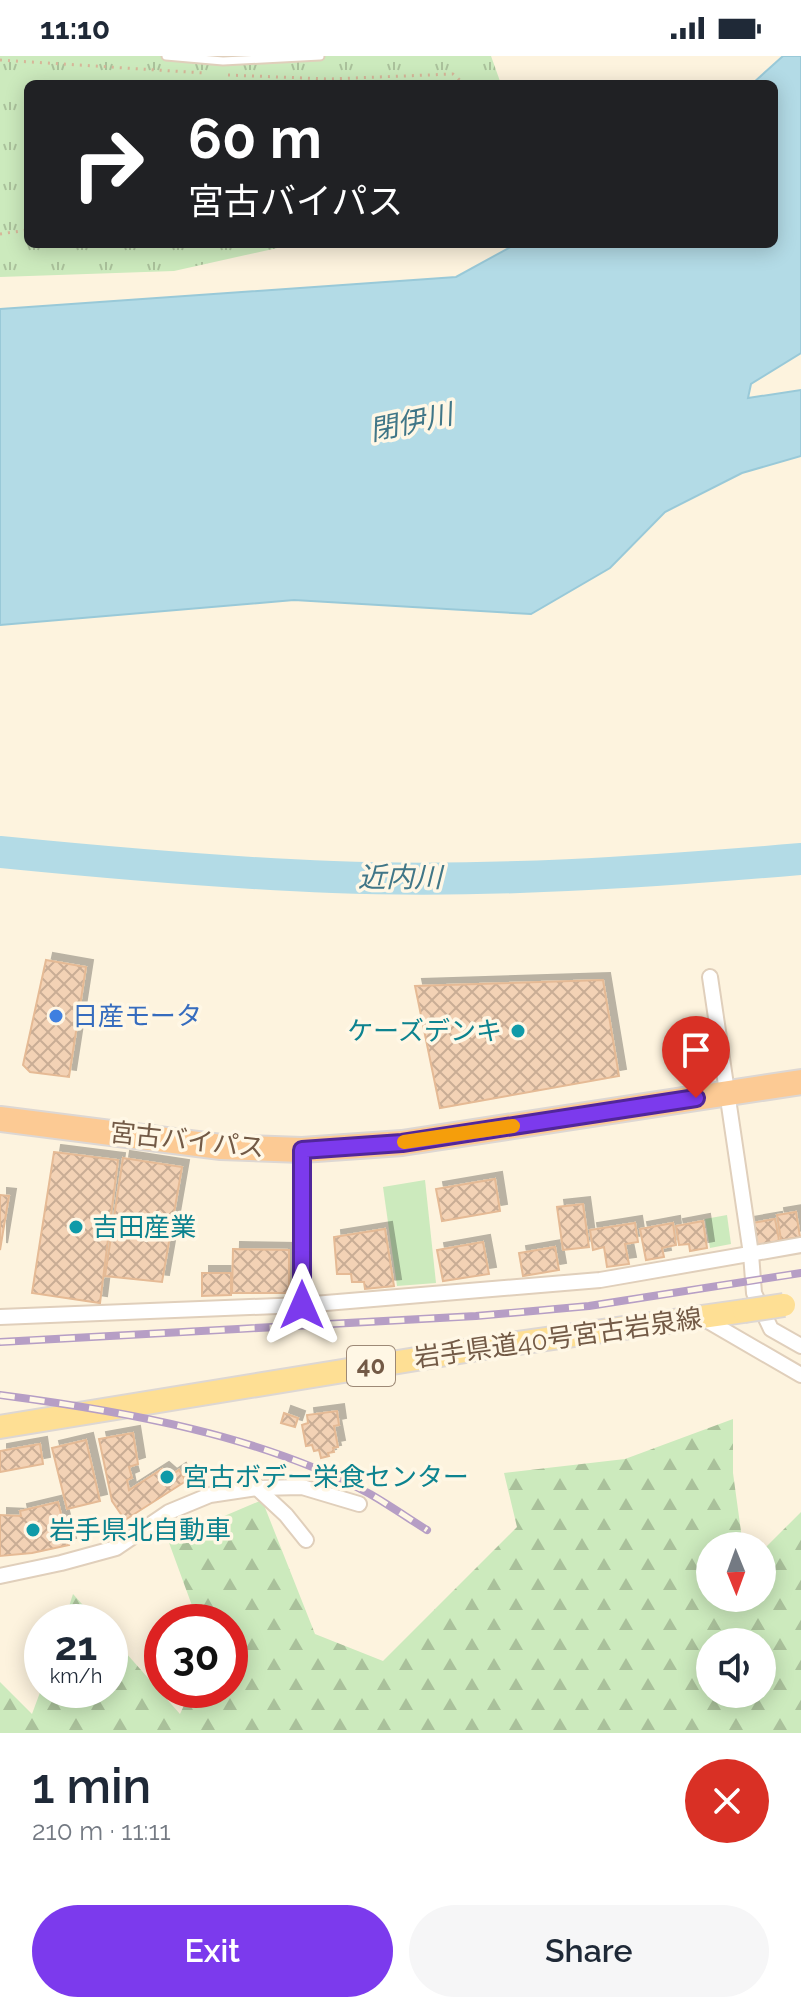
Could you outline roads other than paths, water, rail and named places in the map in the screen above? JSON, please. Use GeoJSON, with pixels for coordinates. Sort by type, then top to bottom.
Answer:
{"type":"FeatureCollection","features":[{"type":"Feature","properties":{"kind":"highway","name":"宮古バイパス"},"geometry":{"type":"LineString","coordinates":[[0,1119],[221,1147],[302,1150],[402,1143],[801,1082]]}},
{"type":"Feature","properties":{"kind":"main road","name":"岩手県道40号宮古岩泉線"},"geometry":{"type":"LineString","coordinates":[[0,1427],[496,1346],[792,1304]]}},
{"type":"Feature","properties":{"kind":"street"},"geometry":{"type":"LineString","coordinates":[[710,977],[751,1254],[754,1293],[771,1329],[801,1346]]}},
{"type":"Feature","properties":{"kind":"street"},"geometry":{"type":"LineString","coordinates":[[302,1150],[302,1305]]}},
{"type":"Feature","properties":{"kind":"street"},"geometry":{"type":"LineString","coordinates":[[0,1317],[302,1305],[600,1280],[801,1245]]}},
{"type":"Feature","properties":{"kind":"street"},"geometry":{"type":"LineString","coordinates":[[701,1317],[801,1375]]}},
{"type":"Feature","properties":{"kind":"street"},"geometry":{"type":"LineString","coordinates":[[0,1576],[116,1548],[169,1512],[210,1495],[257,1488],[302,1487],[359,1504]]}},
{"type":"Feature","properties":{"kind":"street"},"geometry":{"type":"LineString","coordinates":[[257,1488],[286,1515],[306,1540]]}},
{"type":"Feature","properties":{"kind":"lane"},"geometry":{"type":"LineString","coordinates":[[166,56],[223,61],[320,56]]}},
{"type":"Feature","properties":{"kind":"water","name":"閉伊川"},"geometry":{"type":"Polygon","coordinates":[[[783,56],[801,56],[801,353],[751,384],[748,398],[801,390],[801,456],[742,473],[665,512],[610,568],[531,614],[294,600],[0,625],[0,309],[456,277],[509,248],[778,248],[778,80],[756,80],[783,56]]]}},
{"type":"Feature","properties":{"kind":"waterway","name":"近内川"},"geometry":{"type":"LineString","coordinates":[[0,852],[291,875],[450,879],[567,875],[801,859]]}},
{"type":"Feature","properties":{"kind":"railway"},"geometry":{"type":"LineString","coordinates":[[0,1342],[476,1316],[589,1306],[801,1273]]}},
{"type":"Feature","properties":{"kind":"railway"},"geometry":{"type":"LineString","coordinates":[[0,1395],[142,1418],[237,1441],[328,1473],[370,1494],[427,1530]]}},
{"type":"Feature","properties":{"kind":"place","name":"日産モータ"},"geometry":{"type":"Point","coordinates":[56,1016]}},
{"type":"Feature","properties":{"kind":"place","name":"ケーズデンキ"},"geometry":{"type":"Point","coordinates":[518,1031]}},
{"type":"Feature","properties":{"kind":"place","name":"吉田産業"},"geometry":{"type":"Point","coordinates":[76,1227]}},
{"type":"Feature","properties":{"kind":"place","name":"宮古ボデー栄食センター"},"geometry":{"type":"Point","coordinates":[167,1477]}},
{"type":"Feature","properties":{"kind":"place","name":"岩手県北自動車"},"geometry":{"type":"Point","coordinates":[33,1530]}}]}
